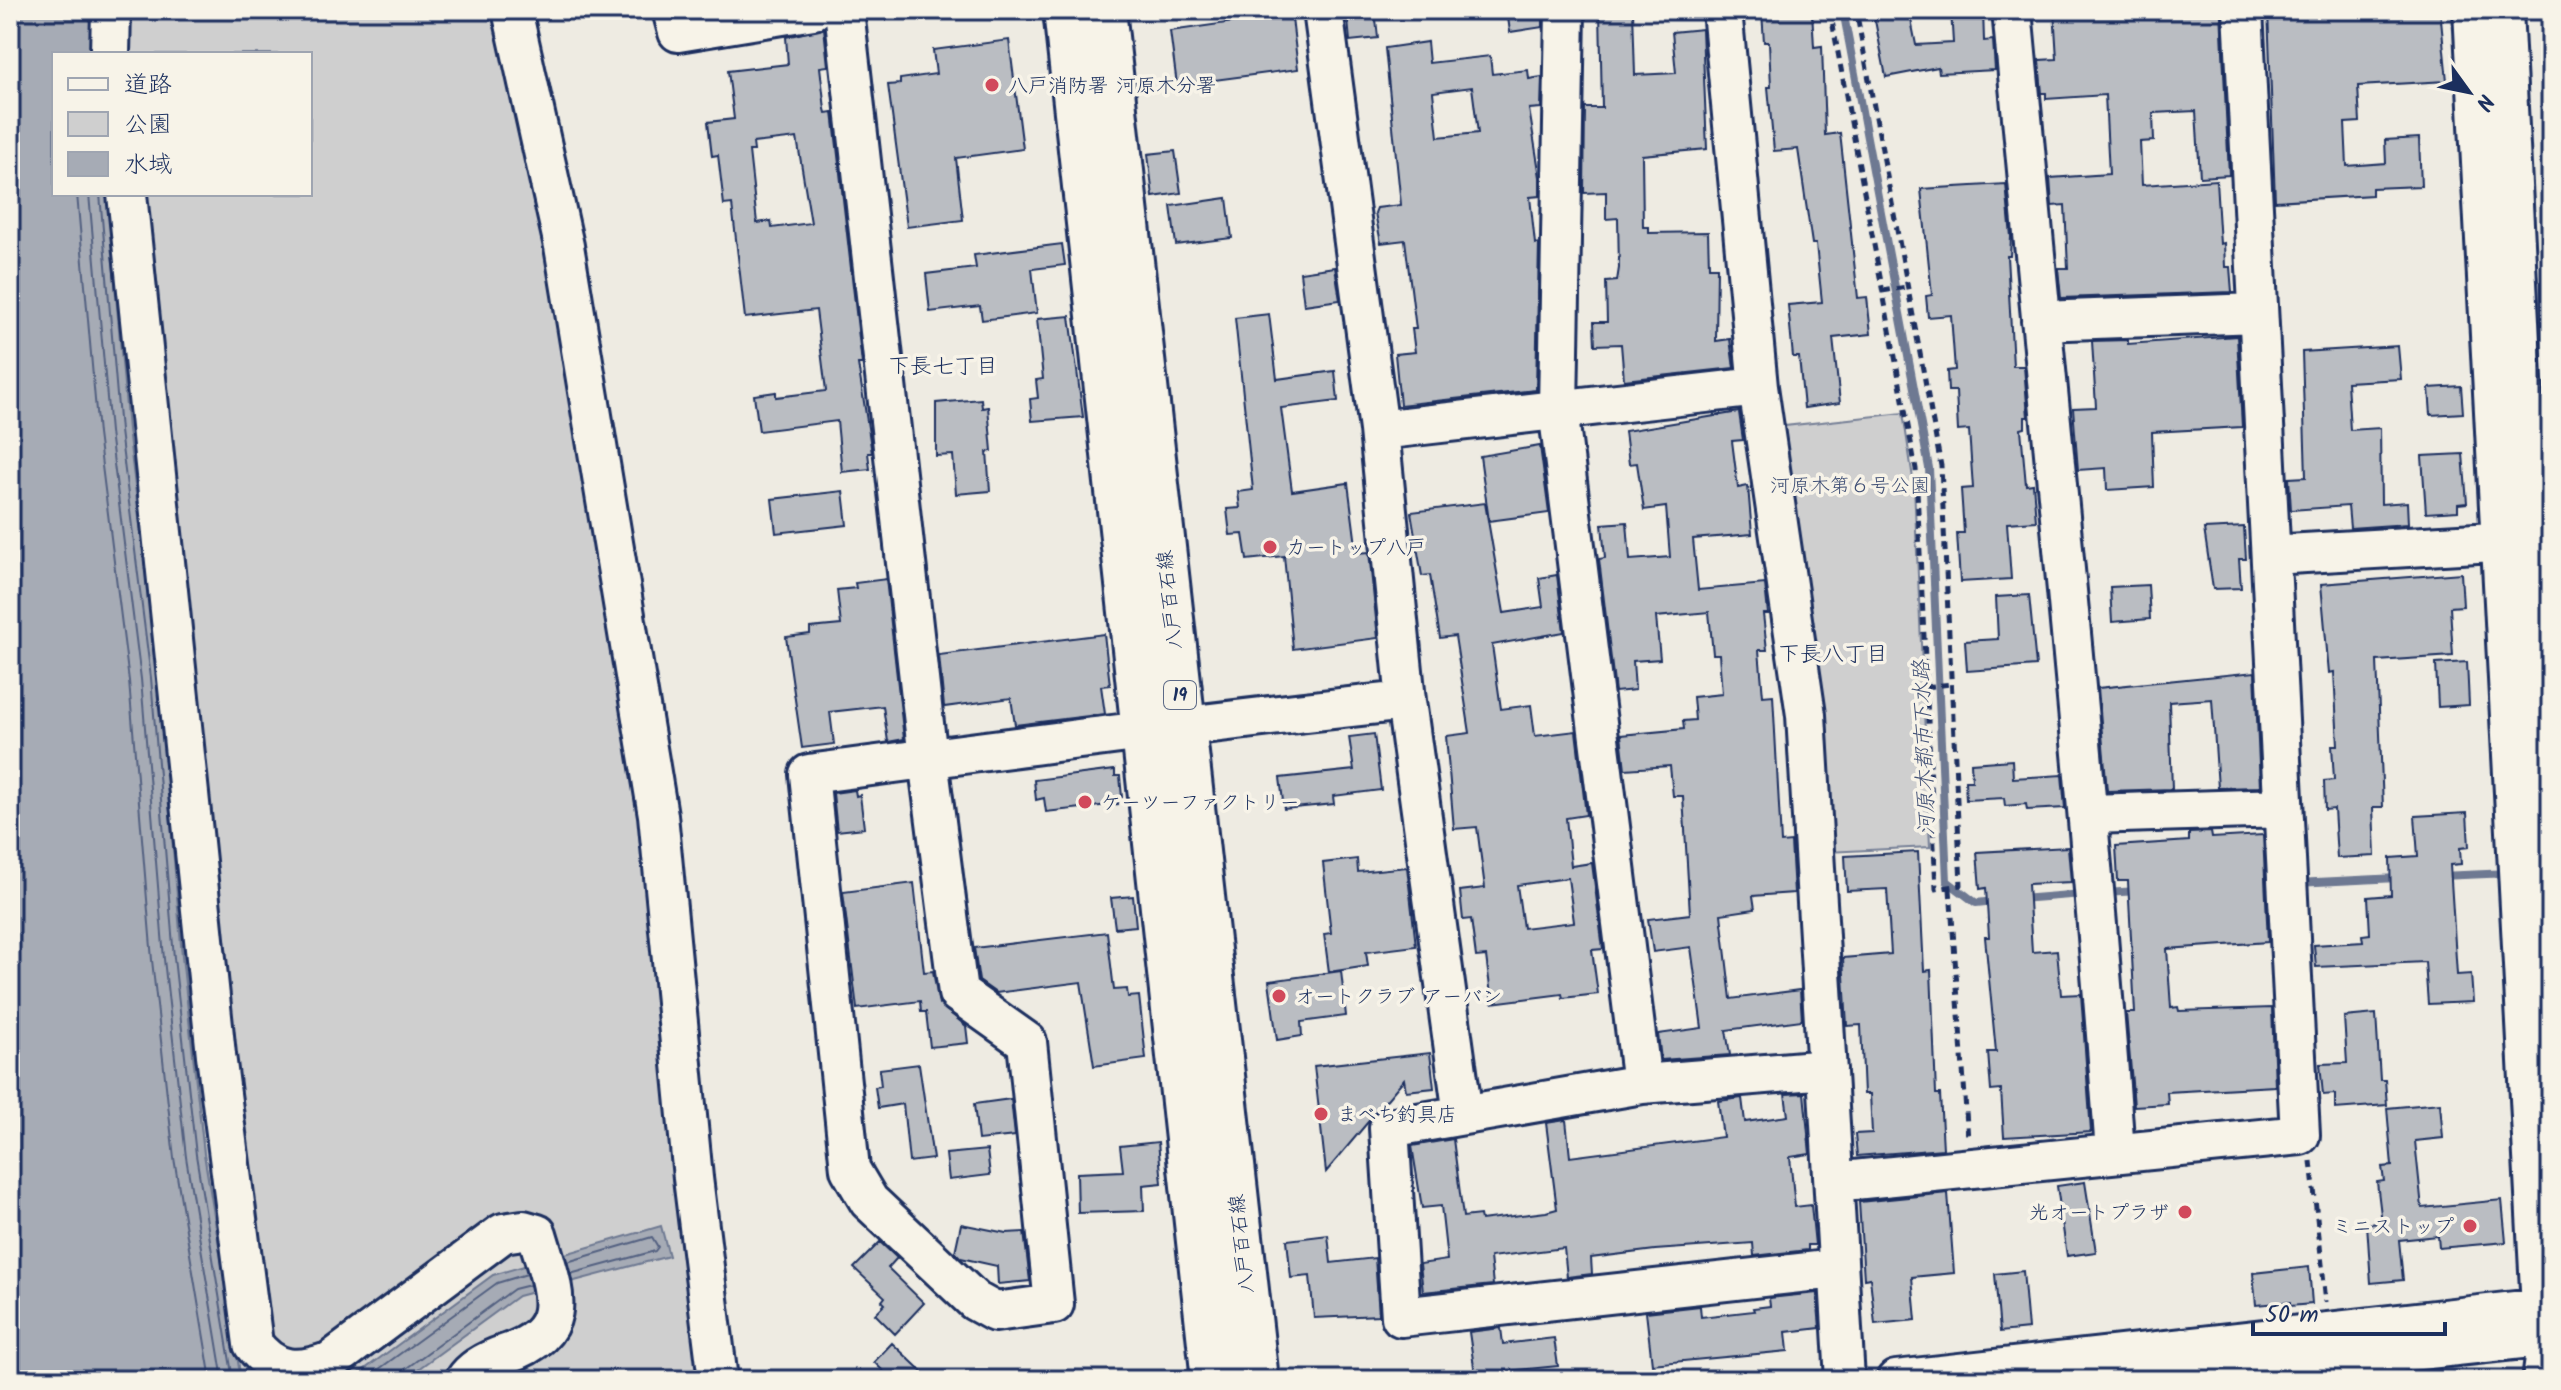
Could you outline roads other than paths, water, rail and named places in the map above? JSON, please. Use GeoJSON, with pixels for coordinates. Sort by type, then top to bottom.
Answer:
{"type":"FeatureCollection","features":[{"type":"Feature","properties":{"kind":"main road","name":"八戸百石線"},"geometry":{"type":"LineString","coordinates":[[1066,10],[1163,728],[1256,1380]]}},
{"type":"Feature","properties":{"kind":"main road","name":"八戸百石線"},"geometry":{"type":"LineString","coordinates":[[1103,10],[1214,1380]]}},
{"type":"Feature","properties":{"kind":"street"},"geometry":{"type":"LineString","coordinates":[[110,52],[111,10]]}},
{"type":"Feature","properties":{"kind":"street"},"geometry":{"type":"LineString","coordinates":[[512,10],[564,246],[658,815],[693,1178],[718,1380]]}},
{"type":"Feature","properties":{"kind":"street"},"geometry":{"type":"LineString","coordinates":[[672,10],[678,32],[813,10]]}},
{"type":"Feature","properties":{"kind":"street"},"geometry":{"type":"LineString","coordinates":[[844,10],[928,759],[958,993],[1027,1042],[1054,1304],[995,1312],[975,1301],[869,1201],[850,1169],[809,774],[928,759],[1163,728],[1406,701]]}},
{"type":"Feature","properties":{"kind":"street"},"geometry":{"type":"LineString","coordinates":[[1323,10],[1379,430],[1406,701],[1463,1115]]}},
{"type":"Feature","properties":{"kind":"street"},"geometry":{"type":"LineString","coordinates":[[1565,10],[1558,409],[1642,1084]]}},
{"type":"Feature","properties":{"kind":"street"},"geometry":{"type":"LineString","coordinates":[[1722,10],[1758,387],[1806,715],[1834,1182],[1836,1269],[1845,1380]]}},
{"type":"Feature","properties":{"kind":"street"},"geometry":{"type":"LineString","coordinates":[[2012,10],[2074,680],[2090,814],[2115,1152]]}},
{"type":"Feature","properties":{"kind":"street"},"geometry":{"type":"LineString","coordinates":[[1834,1182],[2300,1135],[2243,10]]}},
{"type":"Feature","properties":{"kind":"street"},"geometry":{"type":"LineString","coordinates":[[2473,10],[2520,349]]}},
{"type":"Feature","properties":{"kind":"street"},"geometry":{"type":"LineString","coordinates":[[2503,10],[2529,531],[2548,1324],[2542,1380]]}},
{"type":"Feature","properties":{"kind":"street"},"geometry":{"type":"LineString","coordinates":[[127,196],[216,1055],[253,1344],[263,1358],[284,1367],[306,1371],[331,1361],[503,1233],[523,1230],[537,1234],[555,1295],[553,1314],[545,1333],[532,1345],[496,1357],[469,1373],[465,1380]]}},
{"type":"Feature","properties":{"kind":"street"},"geometry":{"type":"LineString","coordinates":[[2041,321],[2257,313]]}},
{"type":"Feature","properties":{"kind":"street"},"geometry":{"type":"LineString","coordinates":[[1379,430],[1758,387]]}},
{"type":"Feature","properties":{"kind":"street"},"geometry":{"type":"LineString","coordinates":[[2271,555],[2529,531]]}},
{"type":"Feature","properties":{"kind":"street"},"geometry":{"type":"LineString","coordinates":[[2090,814],[2283,808]]}},
{"type":"Feature","properties":{"kind":"street"},"geometry":{"type":"LineString","coordinates":[[2538,860],[2551,944]]}},
{"type":"Feature","properties":{"kind":"street"},"geometry":{"type":"LineString","coordinates":[[1827,1069],[1642,1084],[1389,1128],[1401,1317],[1836,1269]]}},
{"type":"Feature","properties":{"kind":"street"},"geometry":{"type":"LineString","coordinates":[[1896,1380],[1977,1376],[2548,1324]]}},
{"type":"Feature","properties":{"kind":"street"},"geometry":{"type":"LineString","coordinates":[[2140,1380],[2548,1324]]}},
{"type":"Feature","properties":{"kind":"water"},"geometry":{"type":"Polygon","coordinates":[[[10,10],[97,10],[95,52],[52,52],[52,196],[107,196],[128,430],[159,678],[182,957],[204,1154],[241,1380],[10,1380],[10,10]]]}},
{"type":"Feature","properties":{"kind":"water"},"geometry":{"type":"Polygon","coordinates":[[[661,1226],[669,1256],[518,1296],[403,1380],[350,1380],[493,1275],[661,1226]]]}},
{"type":"Feature","properties":{"kind":"waterway","name":"河原木都市下水路"},"geometry":{"type":"LineString","coordinates":[[1843,10],[1929,468],[1947,881],[1976,903],[1995,901]]}},
{"type":"Feature","properties":{"kind":"waterway","name":"河原木都市下水路"},"geometry":{"type":"LineString","coordinates":[[2440,876],[2510,873]]}},
{"type":"Feature","properties":{"kind":"waterway","name":"河原木都市下水路"},"geometry":{"type":"LineString","coordinates":[[2296,883],[2398,878]]}},
{"type":"Feature","properties":{"kind":"waterway","name":"河原木都市下水路"},"geometry":{"type":"LineString","coordinates":[[2104,893],[2139,891]]}},
{"type":"Feature","properties":{"kind":"waterway","name":"河原木都市下水路"},"geometry":{"type":"LineString","coordinates":[[2021,899],[2083,894]]}},
{"type":"Feature","properties":{"kind":"place","name":"八戸消防署 河原木分署"},"geometry":{"type":"Point","coordinates":[992,85]}},
{"type":"Feature","properties":{"kind":"place","name":"カートップ八戸"},"geometry":{"type":"Point","coordinates":[1270,547]}},
{"type":"Feature","properties":{"kind":"place","name":"ケーツーファクトリー"},"geometry":{"type":"Point","coordinates":[1085,802]}},
{"type":"Feature","properties":{"kind":"place","name":"オートクラブ アーバン"},"geometry":{"type":"Point","coordinates":[1279,996]}},
{"type":"Feature","properties":{"kind":"place","name":"まべち釣具店"},"geometry":{"type":"Point","coordinates":[1321,1114]}},
{"type":"Feature","properties":{"kind":"place","name":"光オートプラザ"},"geometry":{"type":"Point","coordinates":[2185,1212]}},
{"type":"Feature","properties":{"kind":"place","name":"ミニストップ"},"geometry":{"type":"Point","coordinates":[2470,1226]}},
{"type":"Feature","properties":{"kind":"district","name":"下長七丁目"},"geometry":{"type":"Point","coordinates":[943,365]}},
{"type":"Feature","properties":{"kind":"district","name":"下長八丁目"},"geometry":{"type":"Point","coordinates":[1833,653]}},
{"type":"Feature","properties":{"kind":"park label","name":"河原木第６号公園"},"geometry":{"type":"Point","coordinates":[1850,485]}}]}
